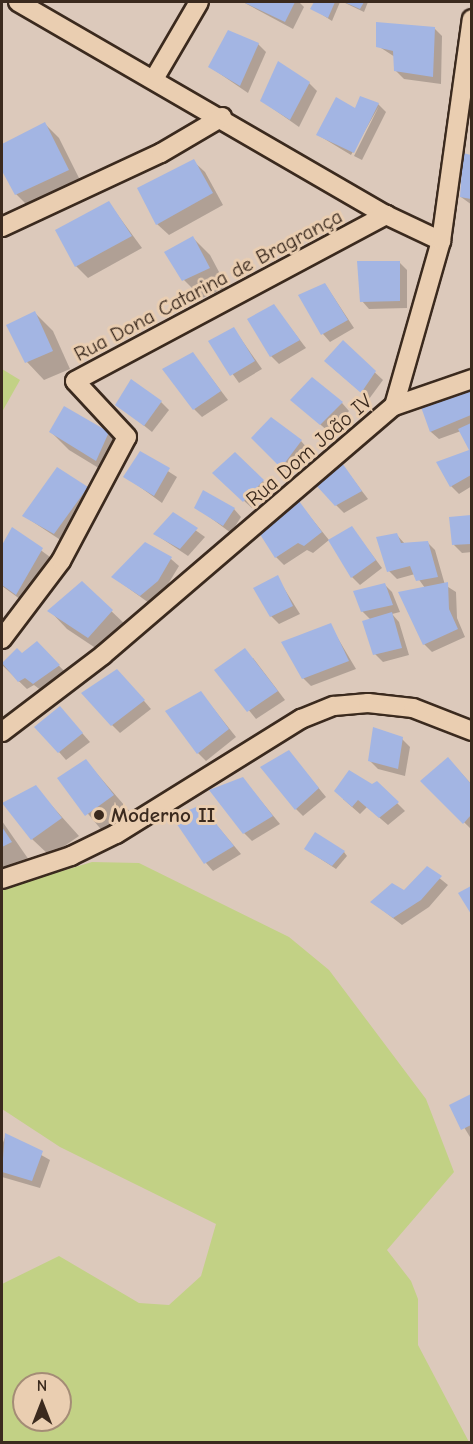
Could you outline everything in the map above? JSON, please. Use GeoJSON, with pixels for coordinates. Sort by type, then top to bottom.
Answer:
{"type":"FeatureCollection","features":[{"type":"Feature","properties":{"kind":"street"},"geometry":{"type":"LineString","coordinates":[[18,2],[222,117],[386,215],[441,241]]}},
{"type":"Feature","properties":{"kind":"street"},"geometry":{"type":"LineString","coordinates":[[154,79],[199,2]]}},
{"type":"Feature","properties":{"kind":"street","name":"Rua Dom João IV"},"geometry":{"type":"LineString","coordinates":[[2,732],[103,655],[394,406],[441,241],[471,19]]}},
{"type":"Feature","properties":{"kind":"street"},"geometry":{"type":"LineString","coordinates":[[2,226],[161,153],[222,117]]}},
{"type":"Feature","properties":{"kind":"street","name":"Rua Dona Catarina de Bragrança"},"geometry":{"type":"LineString","coordinates":[[2,639],[61,561],[127,437],[75,381],[386,215]]}},
{"type":"Feature","properties":{"kind":"street"},"geometry":{"type":"LineString","coordinates":[[394,406],[471,379]]}},
{"type":"Feature","properties":{"kind":"street"},"geometry":{"type":"LineString","coordinates":[[2,879],[71,856],[116,834],[301,719],[334,706],[368,703],[413,708],[471,731]]}},
{"type":"Feature","properties":{"kind":"green space"},"geometry":{"type":"Polygon","coordinates":[[[2,369],[20,380],[2,412],[2,369]]]}},
{"type":"Feature","properties":{"kind":"green space"},"geometry":{"type":"Polygon","coordinates":[[[92,862],[139,863],[289,937],[329,970],[426,1099],[454,1172],[387,1250],[411,1281],[418,1299],[418,1345],[469,1442],[2,1442],[2,1284],[59,1256],[139,1303],[169,1305],[201,1276],[216,1224],[60,1147],[2,1109],[2,889],[92,862]]]}},
{"type":"Feature","properties":{"kind":"building"},"geometry":{"type":"Polygon","coordinates":[[[243,2],[295,2],[285,22],[243,2]]]}},
{"type":"Feature","properties":{"kind":"building"},"geometry":{"type":"Polygon","coordinates":[[[314,2],[335,2],[328,18],[310,9],[314,2]]]}},
{"type":"Feature","properties":{"kind":"building"},"geometry":{"type":"Polygon","coordinates":[[[344,2],[364,2],[360,9],[344,2]]]}},
{"type":"Feature","properties":{"kind":"building"},"geometry":{"type":"Polygon","coordinates":[[[376,22],[435,27],[433,77],[394,71],[393,51],[376,47],[376,22]]]}},
{"type":"Feature","properties":{"kind":"building"},"geometry":{"type":"Polygon","coordinates":[[[228,30],[259,43],[240,86],[208,67],[228,30]]]}},
{"type":"Feature","properties":{"kind":"building"},"geometry":{"type":"Polygon","coordinates":[[[278,61],[310,82],[290,120],[260,101],[278,61]]]}},
{"type":"Feature","properties":{"kind":"building"},"geometry":{"type":"Polygon","coordinates":[[[360,96],[379,103],[354,153],[316,135],[336,97],[355,108],[360,96]]]}},
{"type":"Feature","properties":{"kind":"building"},"geometry":{"type":"Polygon","coordinates":[[[45,122],[69,170],[15,195],[2,171],[2,144],[45,122]]]}},
{"type":"Feature","properties":{"kind":"building"},"geometry":{"type":"Polygon","coordinates":[[[463,153],[471,155],[471,199],[460,197],[463,153]]]}},
{"type":"Feature","properties":{"kind":"building"},"geometry":{"type":"Polygon","coordinates":[[[194,159],[213,193],[156,225],[137,188],[194,159]]]}},
{"type":"Feature","properties":{"kind":"building"},"geometry":{"type":"Polygon","coordinates":[[[109,201],[132,236],[75,267],[55,230],[109,201]]]}},
{"type":"Feature","properties":{"kind":"building"},"geometry":{"type":"Polygon","coordinates":[[[193,236],[210,268],[182,281],[164,252],[193,236]]]}},
{"type":"Feature","properties":{"kind":"building"},"geometry":{"type":"Polygon","coordinates":[[[357,261],[400,261],[400,301],[360,302],[357,261]]]}},
{"type":"Feature","properties":{"kind":"building"},"geometry":{"type":"Polygon","coordinates":[[[325,283],[348,320],[321,335],[298,295],[325,283]]]}},
{"type":"Feature","properties":{"kind":"building"},"geometry":{"type":"Polygon","coordinates":[[[274,304],[300,340],[270,357],[247,319],[274,304]]]}},
{"type":"Feature","properties":{"kind":"building"},"geometry":{"type":"Polygon","coordinates":[[[35,311],[53,351],[25,363],[6,325],[35,311]]]}},
{"type":"Feature","properties":{"kind":"building"},"geometry":{"type":"Polygon","coordinates":[[[234,327],[255,361],[230,376],[208,341],[234,327]]]}},
{"type":"Feature","properties":{"kind":"building"},"geometry":{"type":"Polygon","coordinates":[[[343,340],[376,371],[361,393],[324,361],[343,340]]]}},
{"type":"Feature","properties":{"kind":"building"},"geometry":{"type":"Polygon","coordinates":[[[193,352],[221,391],[193,410],[162,369],[193,352]]]}},
{"type":"Feature","properties":{"kind":"building"},"geometry":{"type":"Polygon","coordinates":[[[312,377],[343,402],[320,425],[290,400],[312,377]]]}},
{"type":"Feature","properties":{"kind":"building"},"geometry":{"type":"Polygon","coordinates":[[[131,379],[162,401],[144,426],[115,405],[131,379]]]}},
{"type":"Feature","properties":{"kind":"building"},"geometry":{"type":"Polygon","coordinates":[[[471,388],[471,415],[430,432],[421,407],[471,388]]]}},
{"type":"Feature","properties":{"kind":"building"},"geometry":{"type":"Polygon","coordinates":[[[64,406],[109,432],[96,461],[49,432],[64,406]]]}},
{"type":"Feature","properties":{"kind":"building"},"geometry":{"type":"Polygon","coordinates":[[[271,417],[302,440],[281,468],[251,438],[271,417]]]}},
{"type":"Feature","properties":{"kind":"building"},"geometry":{"type":"Polygon","coordinates":[[[471,423],[471,475],[450,487],[436,462],[469,450],[458,429],[471,423]]]}},
{"type":"Feature","properties":{"kind":"building"},"geometry":{"type":"Polygon","coordinates":[[[140,451],[170,468],[154,496],[123,477],[140,451]]]}},
{"type":"Feature","properties":{"kind":"building"},"geometry":{"type":"Polygon","coordinates":[[[235,452],[264,480],[243,502],[212,473],[235,452]]]}},
{"type":"Feature","properties":{"kind":"building"},"geometry":{"type":"Polygon","coordinates":[[[340,460],[362,491],[335,506],[314,483],[340,460]]]}},
{"type":"Feature","properties":{"kind":"building"},"geometry":{"type":"Polygon","coordinates":[[[57,467],[88,487],[54,534],[22,516],[57,467]]]}},
{"type":"Feature","properties":{"kind":"building"},"geometry":{"type":"Polygon","coordinates":[[[203,490],[235,508],[223,526],[194,508],[203,490]]]}},
{"type":"Feature","properties":{"kind":"building"},"geometry":{"type":"Polygon","coordinates":[[[299,501],[322,532],[304,546],[298,543],[275,558],[256,528],[299,501]]]}},
{"type":"Feature","properties":{"kind":"building"},"geometry":{"type":"Polygon","coordinates":[[[173,512],[198,528],[180,549],[153,534],[173,512]]]}},
{"type":"Feature","properties":{"kind":"building"},"geometry":{"type":"Polygon","coordinates":[[[471,515],[471,544],[452,545],[449,517],[471,515]]]}},
{"type":"Feature","properties":{"kind":"building"},"geometry":{"type":"Polygon","coordinates":[[[352,526],[376,560],[351,578],[328,540],[352,526]]]}},
{"type":"Feature","properties":{"kind":"building"},"geometry":{"type":"Polygon","coordinates":[[[12,527],[43,548],[16,595],[2,585],[2,545],[12,527]]]}},
{"type":"Feature","properties":{"kind":"building"},"geometry":{"type":"Polygon","coordinates":[[[397,533],[401,543],[428,541],[438,577],[416,581],[410,566],[387,572],[376,537],[397,533]]]}},
{"type":"Feature","properties":{"kind":"building"},"geometry":{"type":"Polygon","coordinates":[[[145,542],[172,557],[158,581],[140,596],[111,577],[145,542]]]}},
{"type":"Feature","properties":{"kind":"building"},"geometry":{"type":"Polygon","coordinates":[[[278,575],[293,606],[270,617],[253,588],[278,575]]]}},
{"type":"Feature","properties":{"kind":"building"},"geometry":{"type":"Polygon","coordinates":[[[82,581],[113,610],[88,638],[47,611],[82,581]]]}},
{"type":"Feature","properties":{"kind":"building"},"geometry":{"type":"Polygon","coordinates":[[[448,582],[449,609],[458,629],[423,645],[398,592],[448,582]]]}},
{"type":"Feature","properties":{"kind":"building"},"geometry":{"type":"Polygon","coordinates":[[[385,583],[393,605],[361,612],[353,591],[385,583]]]}},
{"type":"Feature","properties":{"kind":"building"},"geometry":{"type":"Polygon","coordinates":[[[392,612],[402,648],[373,655],[362,621],[392,612]]]}},
{"type":"Feature","properties":{"kind":"building"},"geometry":{"type":"Polygon","coordinates":[[[331,623],[349,661],[302,679],[281,642],[331,623]]]}},
{"type":"Feature","properties":{"kind":"building"},"geometry":{"type":"Polygon","coordinates":[[[37,641],[60,665],[33,684],[25,678],[18,682],[2,663],[17,648],[22,653],[37,641]]]}},
{"type":"Feature","properties":{"kind":"building"},"geometry":{"type":"Polygon","coordinates":[[[245,648],[278,691],[247,712],[214,670],[245,648]]]}},
{"type":"Feature","properties":{"kind":"building"},"geometry":{"type":"Polygon","coordinates":[[[117,669],[145,700],[111,726],[81,693],[117,669]]]}},
{"type":"Feature","properties":{"kind":"building"},"geometry":{"type":"Polygon","coordinates":[[[201,691],[229,729],[197,754],[165,711],[201,691]]]}},
{"type":"Feature","properties":{"kind":"building"},"geometry":{"type":"Polygon","coordinates":[[[60,706],[83,733],[58,753],[34,727],[60,706]]]}},
{"type":"Feature","properties":{"kind":"building"},"geometry":{"type":"Polygon","coordinates":[[[373,727],[403,737],[398,769],[368,761],[373,727]]]}},
{"type":"Feature","properties":{"kind":"building"},"geometry":{"type":"Polygon","coordinates":[[[289,750],[319,788],[295,810],[260,767],[289,750]]]}},
{"type":"Feature","properties":{"kind":"building"},"geometry":{"type":"Polygon","coordinates":[[[448,757],[471,784],[471,815],[463,824],[420,781],[448,757]]]}},
{"type":"Feature","properties":{"kind":"building"},"geometry":{"type":"Polygon","coordinates":[[[86,759],[114,795],[85,816],[57,778],[86,759]]]}},
{"type":"Feature","properties":{"kind":"building"},"geometry":{"type":"Polygon","coordinates":[[[349,770],[372,784],[377,781],[399,802],[379,818],[358,800],[352,807],[334,791],[349,770]]]}},
{"type":"Feature","properties":{"kind":"building"},"geometry":{"type":"Polygon","coordinates":[[[243,777],[273,816],[243,834],[209,790],[243,777]]]}},
{"type":"Feature","properties":{"kind":"building"},"geometry":{"type":"Polygon","coordinates":[[[36,785],[62,818],[31,840],[2,803],[36,785]]]}},
{"type":"Feature","properties":{"kind":"building"},"geometry":{"type":"Polygon","coordinates":[[[201,805],[234,846],[204,864],[172,817],[201,805]]]}},
{"type":"Feature","properties":{"kind":"building"},"geometry":{"type":"Polygon","coordinates":[[[2,827],[12,842],[2,847],[2,827]]]}},
{"type":"Feature","properties":{"kind":"building"},"geometry":{"type":"Polygon","coordinates":[[[315,832],[345,851],[332,866],[304,849],[315,832]]]}},
{"type":"Feature","properties":{"kind":"building"},"geometry":{"type":"Polygon","coordinates":[[[427,866],[442,876],[421,900],[393,918],[370,902],[392,883],[404,890],[427,866]]]}},
{"type":"Feature","properties":{"kind":"building"},"geometry":{"type":"Polygon","coordinates":[[[471,886],[471,914],[458,893],[471,886]]]}},
{"type":"Feature","properties":{"kind":"building"},"geometry":{"type":"Polygon","coordinates":[[[471,1094],[471,1125],[461,1130],[449,1105],[471,1094]]]}},
{"type":"Feature","properties":{"kind":"building"},"geometry":{"type":"Polygon","coordinates":[[[5,1133],[43,1151],[32,1181],[2,1172],[5,1133]]]}},
{"type":"Feature","properties":{"kind":"place","name":"Moderno II"},"geometry":{"type":"Point","coordinates":[99,815]}}]}
